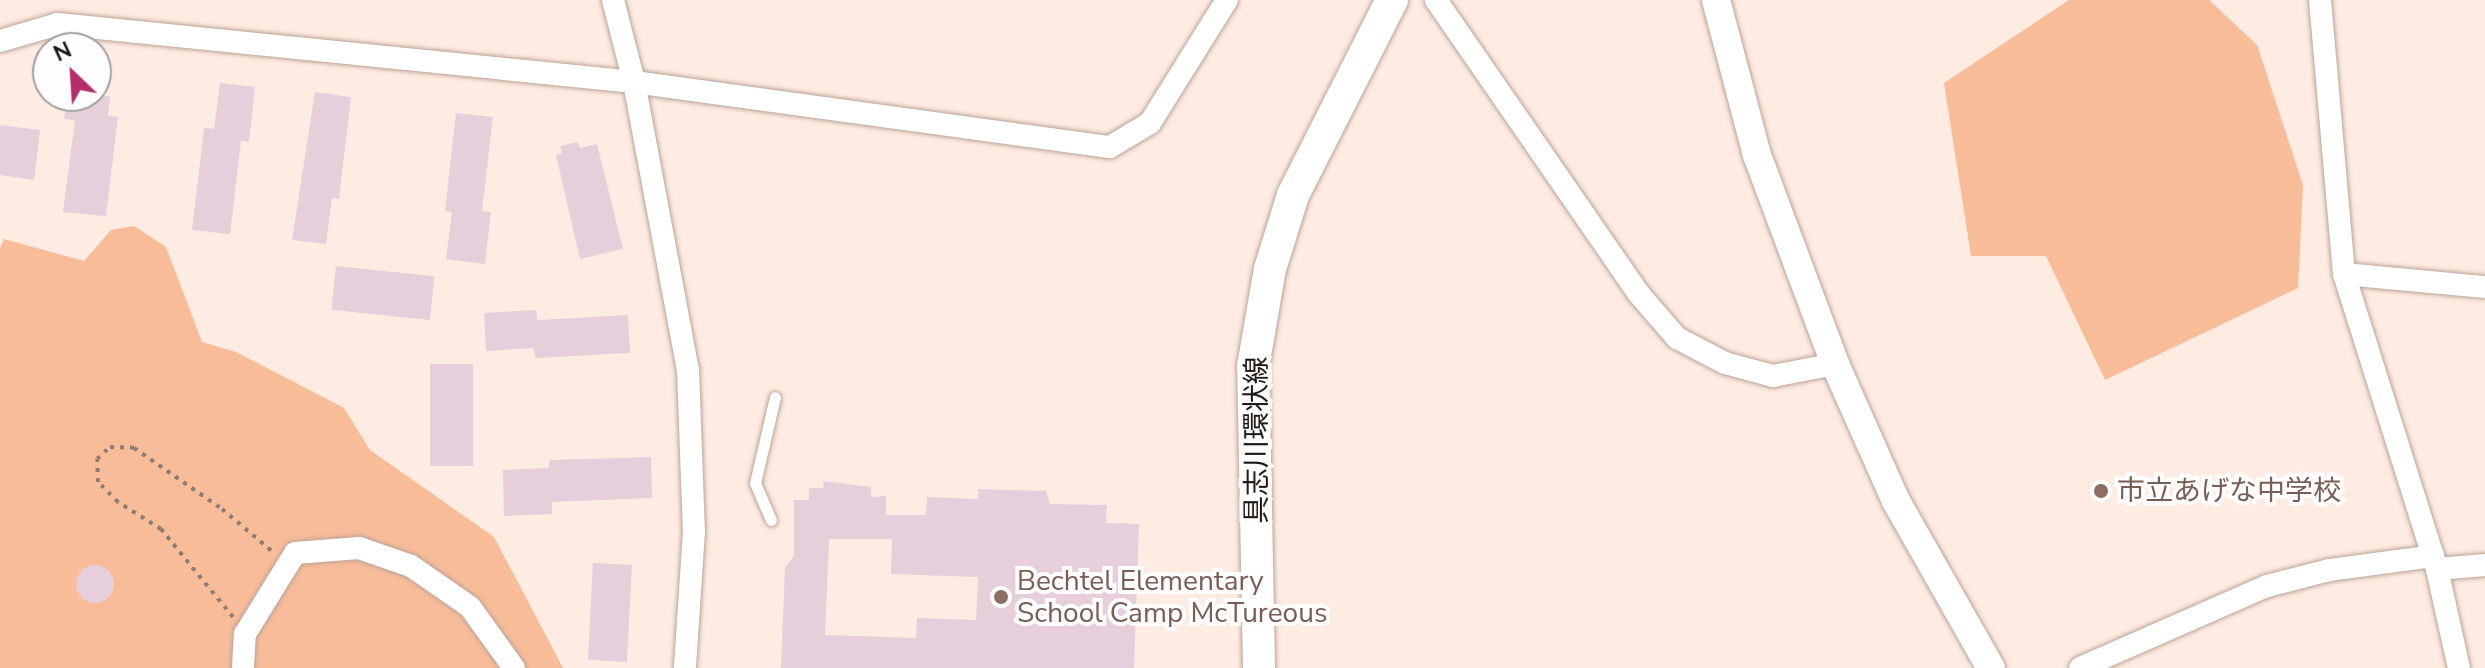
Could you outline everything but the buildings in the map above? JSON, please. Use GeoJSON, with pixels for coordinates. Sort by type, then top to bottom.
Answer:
{"type":"FeatureCollection","features":[{"type":"Feature","properties":{"kind":"main road","name":"具志川環状線"},"geometry":{"type":"LineString","coordinates":[[1259,668],[1253,367],[1270,269],[1293,195],[1392,0]]}},
{"type":"Feature","properties":{"kind":"street"},"geometry":{"type":"LineString","coordinates":[[613,0],[634,82],[688,370],[694,531],[685,668]]}},
{"type":"Feature","properties":{"kind":"street"},"geometry":{"type":"LineString","coordinates":[[0,41],[58,24],[634,82],[1110,147],[1150,123],[1227,0]]}},
{"type":"Feature","properties":{"kind":"street"},"geometry":{"type":"LineString","coordinates":[[1436,0],[1638,293],[1677,338],[1725,363],[1773,376],[1835,364]]}},
{"type":"Feature","properties":{"kind":"street"},"geometry":{"type":"LineString","coordinates":[[1716,0],[1757,155],[1835,364],[1896,501],[1991,668]]}},
{"type":"Feature","properties":{"kind":"street"},"geometry":{"type":"LineString","coordinates":[[2320,0],[2344,274],[2435,563],[2459,668]]}},
{"type":"Feature","properties":{"kind":"street"},"geometry":{"type":"LineString","coordinates":[[2344,274],[2485,287]]}},
{"type":"Feature","properties":{"kind":"street"},"geometry":{"type":"LineString","coordinates":[[243,668],[245,634],[295,553],[359,548],[411,566],[470,607],[514,668]]}},
{"type":"Feature","properties":{"kind":"street"},"geometry":{"type":"LineString","coordinates":[[2080,668],[2267,586],[2330,570],[2435,563],[2485,565]]}},
{"type":"Feature","properties":{"kind":"lane"},"geometry":{"type":"LineString","coordinates":[[771,520],[755,483],[775,397]]}},
{"type":"Feature","properties":{"kind":"path"},"geometry":{"type":"LineString","coordinates":[[245,634],[161,529],[118,502],[98,482],[97,459],[110,447],[134,448],[222,509],[287,564]]}},
{"type":"Feature","properties":{"kind":"shaded area"},"geometry":{"type":"Polygon","coordinates":[[[2069,0],[2209,0],[2257,45],[2303,185],[2298,288],[2105,380],[2046,256],[1971,256],[1944,83],[2069,0]]]}},
{"type":"Feature","properties":{"kind":"shaded area"},"geometry":{"type":"Polygon","coordinates":[[[134,226],[166,247],[202,342],[236,352],[344,408],[370,450],[494,537],[563,668],[0,668],[0,249],[4,239],[84,261],[111,230],[134,226]]]}},
{"type":"Feature","properties":{"kind":"place","name":"市立あげな中学校"},"geometry":{"type":"Point","coordinates":[2101,491]}},
{"type":"Feature","properties":{"kind":"place","name":"Bechtel Elementary School Camp McTureous"},"geometry":{"type":"Point","coordinates":[1001,597]}}]}
